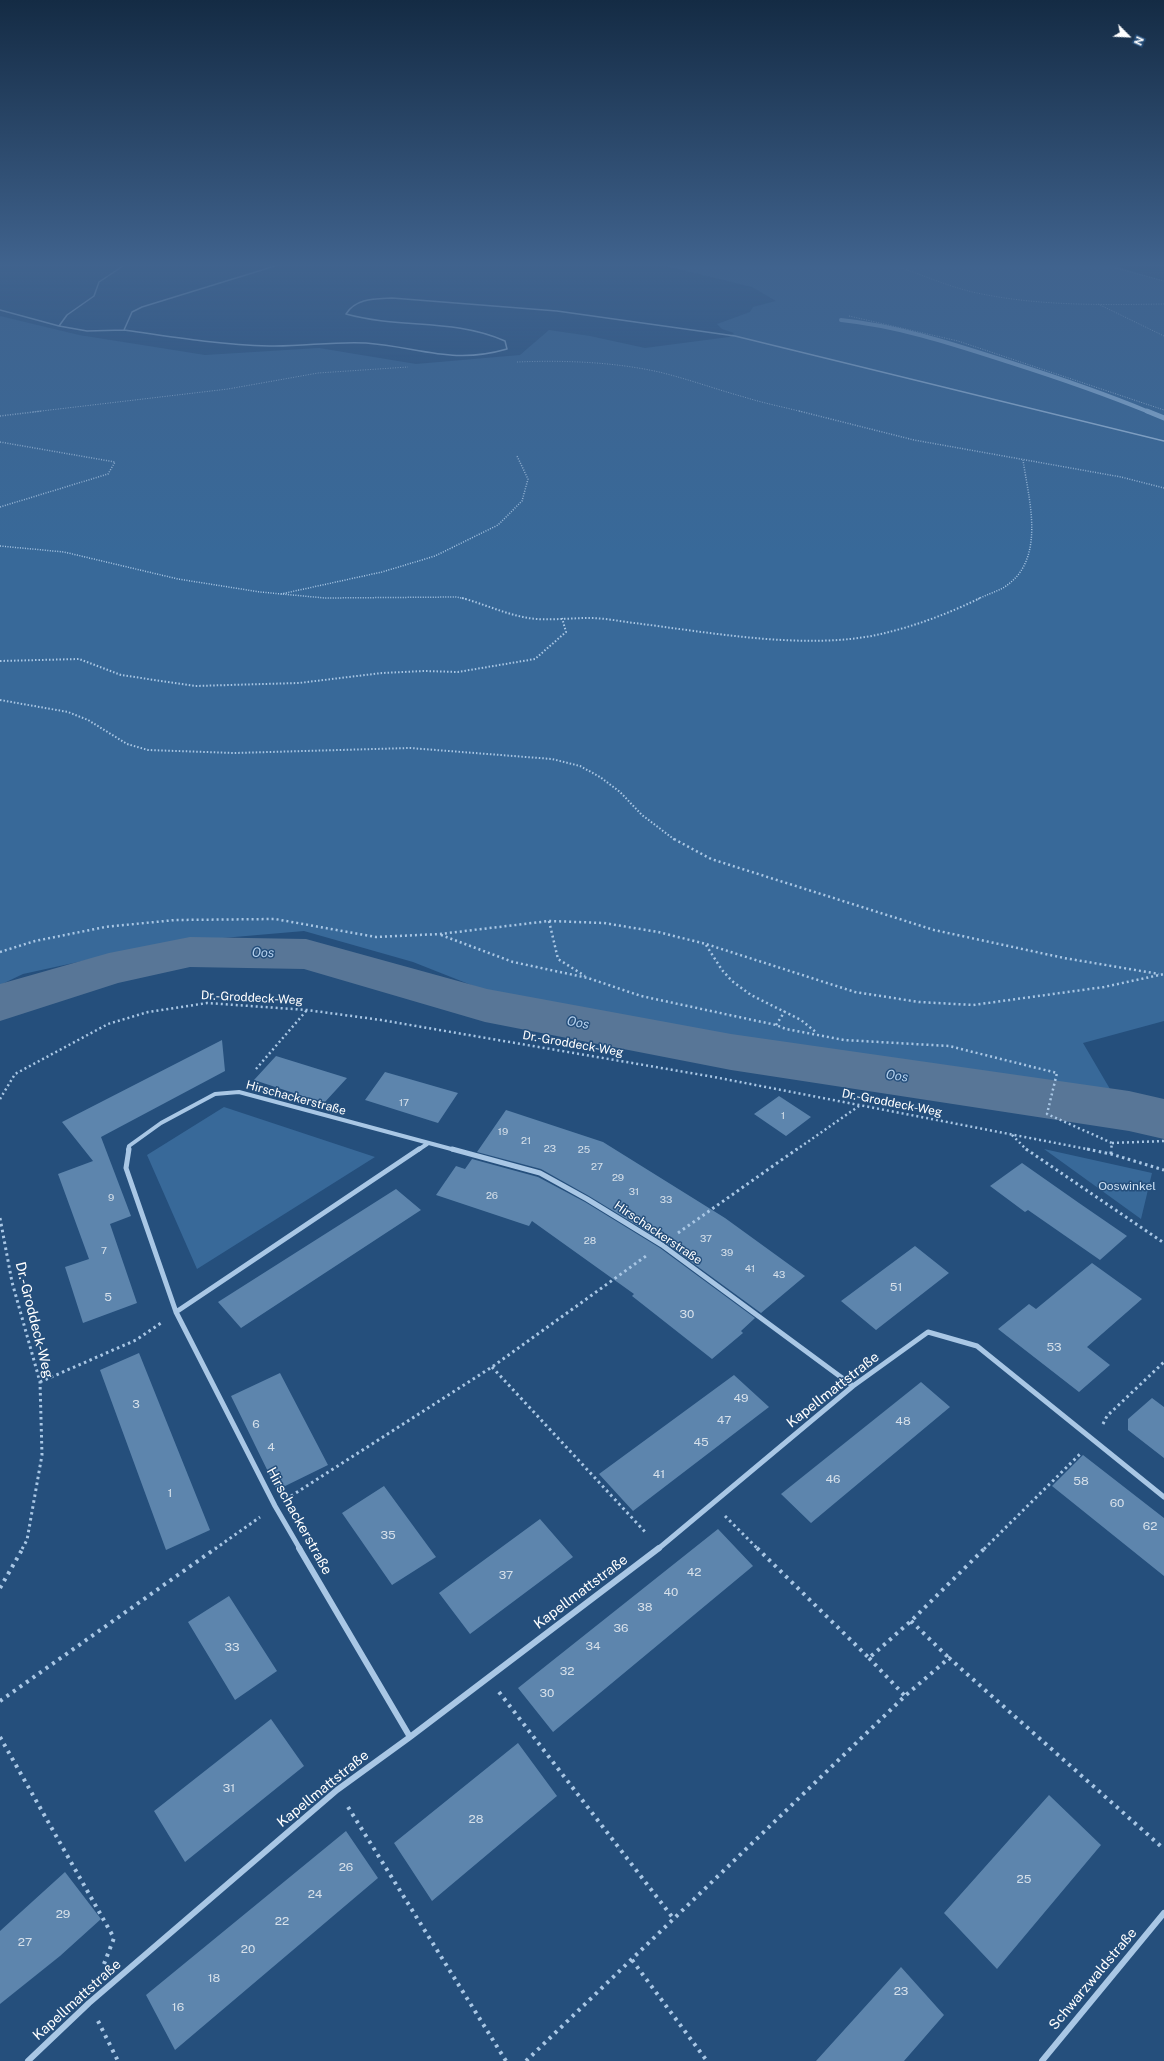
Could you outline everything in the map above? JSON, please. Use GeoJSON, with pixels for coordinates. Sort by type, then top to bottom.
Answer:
{"type":"FeatureCollection","features":[{"type":"Feature","properties":{"kind":"street","name":"Hirschackerstraße"},"geometry":{"type":"LineString","coordinates":[[410,1737],[275,1506],[176,1312],[126,1168],[129,1146],[161,1123],[215,1094],[238,1092],[540,1173],[587,1199],[662,1245],[853,1386]]}},
{"type":"Feature","properties":{"kind":"street"},"geometry":{"type":"LineString","coordinates":[[176,1312],[428,1144]]}},
{"type":"Feature","properties":{"kind":"street","name":"Kapellmattstraße"},"geometry":{"type":"LineString","coordinates":[[28,2061],[89,2003],[337,1790],[410,1737],[660,1547],[853,1386],[928,1332],[977,1346],[1164,1497]]}},
{"type":"Feature","properties":{"kind":"street","name":"Schwarzwaldstraße"},"geometry":{"type":"LineString","coordinates":[[1042,2061],[1164,1913]]}},
{"type":"Feature","properties":{"kind":"lane"},"geometry":{"type":"LineString","coordinates":[[845,362],[1032,407],[1164,441]]}},
{"type":"Feature","properties":{"kind":"path"},"geometry":{"type":"LineString","coordinates":[[564,362],[603,364],[658,372],[701,383],[743,397],[914,440],[1121,477],[1164,488]]}},
{"type":"Feature","properties":{"kind":"path"},"geometry":{"type":"LineString","coordinates":[[1021,362],[1164,410]]}},
{"type":"Feature","properties":{"kind":"path"},"geometry":{"type":"LineString","coordinates":[[0,416],[228,389],[318,373],[410,367]]}},
{"type":"Feature","properties":{"kind":"path"},"geometry":{"type":"LineString","coordinates":[[0,442],[115,462],[108,474],[85,483],[0,507]]}},
{"type":"Feature","properties":{"kind":"path"},"geometry":{"type":"LineString","coordinates":[[278,594],[382,572],[435,556],[498,525],[522,501],[528,479],[517,456]]}},
{"type":"Feature","properties":{"kind":"path"},"geometry":{"type":"LineString","coordinates":[[0,546],[64,552],[178,579],[278,594],[325,598],[456,597],[484,604],[505,613],[530,618],[591,618],[756,637],[806,640],[852,638],[880,634],[943,616],[1004,587],[1021,571],[1032,544],[1032,517],[1023,460]]}},
{"type":"Feature","properties":{"kind":"path"},"geometry":{"type":"LineString","coordinates":[[0,661],[79,659],[121,675],[195,686],[299,683],[382,673],[424,671],[458,672],[535,659],[566,632],[562,618]]}},
{"type":"Feature","properties":{"kind":"path"},"geometry":{"type":"LineString","coordinates":[[0,700],[68,712],[88,720],[127,744],[148,750],[234,753],[410,748],[526,755],[552,759],[580,766],[600,777],[620,792],[642,815],[670,838],[718,862],[770,880],[934,930],[1064,958],[1164,974]]}},
{"type":"Feature","properties":{"kind":"path"},"geometry":{"type":"LineString","coordinates":[[0,952],[35,941],[105,928],[176,920],[275,919],[376,937],[440,934],[549,921],[604,923],[658,932],[706,944],[855,992],[918,1002],[973,1006],[1104,987],[1159,974]]}},
{"type":"Feature","properties":{"kind":"path"},"geometry":{"type":"LineString","coordinates":[[549,921],[558,959],[588,978]]}},
{"type":"Feature","properties":{"kind":"path"},"geometry":{"type":"LineString","coordinates":[[440,934],[513,962],[588,978],[641,996],[776,1025],[786,1029],[844,1040],[949,1046],[1057,1073],[1047,1114],[1112,1143],[1164,1141]]}},
{"type":"Feature","properties":{"kind":"path"},"geometry":{"type":"LineString","coordinates":[[706,944],[722,970],[732,981],[750,995],[801,1020],[817,1034]]}},
{"type":"Feature","properties":{"kind":"path","name":"Dr.-Groddeck-Weg"},"geometry":{"type":"LineString","coordinates":[[0,1099],[15,1074],[108,1024],[148,1012],[207,1003],[307,1010],[381,1020],[707,1076],[1112,1154],[1164,1170]]}},
{"type":"Feature","properties":{"kind":"path"},"geometry":{"type":"LineString","coordinates":[[256,1069],[307,1010]]}},
{"type":"Feature","properties":{"kind":"path"},"geometry":{"type":"LineString","coordinates":[[776,1025],[785,1011]]}},
{"type":"Feature","properties":{"kind":"path"},"geometry":{"type":"LineString","coordinates":[[0,1701],[275,1506],[492,1367],[859,1106]]}},
{"type":"Feature","properties":{"kind":"path"},"geometry":{"type":"LineString","coordinates":[[1011,1134],[1030,1153],[1164,1243]]}},
{"type":"Feature","properties":{"kind":"path"},"geometry":{"type":"LineString","coordinates":[[1112,1143],[1112,1154]]}},
{"type":"Feature","properties":{"kind":"path","name":"Dr.-Groddeck-Weg"},"geometry":{"type":"LineString","coordinates":[[0,1218],[12,1282],[40,1382],[42,1455],[27,1540],[0,1588]]}},
{"type":"Feature","properties":{"kind":"path"},"geometry":{"type":"LineString","coordinates":[[40,1382],[136,1340],[176,1312]]}},
{"type":"Feature","properties":{"kind":"path"},"geometry":{"type":"LineString","coordinates":[[869,1658],[911,1621],[1094,1440],[1107,1416],[1164,1362]]}},
{"type":"Feature","properties":{"kind":"path"},"geometry":{"type":"LineString","coordinates":[[492,1367],[660,1547]]}},
{"type":"Feature","properties":{"kind":"path"},"geometry":{"type":"LineString","coordinates":[[712,1504],[869,1658],[905,1696]]}},
{"type":"Feature","properties":{"kind":"path"},"geometry":{"type":"LineString","coordinates":[[911,1621],[949,1658],[1164,1849]]}},
{"type":"Feature","properties":{"kind":"path"},"geometry":{"type":"LineString","coordinates":[[526,2061],[632,1960],[672,1918],[905,1696],[949,1658]]}},
{"type":"Feature","properties":{"kind":"path"},"geometry":{"type":"LineString","coordinates":[[487,1677],[672,1918]]}},
{"type":"Feature","properties":{"kind":"path"},"geometry":{"type":"LineString","coordinates":[[0,1737],[114,1938],[103,1967]]}},
{"type":"Feature","properties":{"kind":"path"},"geometry":{"type":"LineString","coordinates":[[337,1790],[506,2061]]}},
{"type":"Feature","properties":{"kind":"path"},"geometry":{"type":"LineString","coordinates":[[632,1960],[707,2061]]}},
{"type":"Feature","properties":{"kind":"path"},"geometry":{"type":"LineString","coordinates":[[89,2003],[118,2061]]}},
{"type":"Feature","properties":{"kind":"green space"},"geometry":{"type":"Polygon","coordinates":[[[0,362],[405,362],[416,364],[437,362],[1164,362],[1164,1021],[1083,1043],[1117,1101],[654,1031],[499,996],[413,962],[304,931],[165,943],[23,974],[0,985],[0,362]]]}},
{"type":"Feature","properties":{"kind":"green space"},"geometry":{"type":"Polygon","coordinates":[[[224,1107],[375,1157],[197,1269],[147,1155],[224,1107]]]}},
{"type":"Feature","properties":{"kind":"green space","name":"Ooswinkel"},"geometry":{"type":"Polygon","coordinates":[[[1044,1149],[1152,1173],[1141,1219],[1044,1149]]]}},
{"type":"Feature","properties":{"kind":"building"},"geometry":{"type":"Polygon","coordinates":[[[222,1040],[225,1071],[101,1137],[131,1216],[110,1224],[137,1303],[83,1323],[65,1267],[89,1259],[58,1174],[93,1161],[62,1122],[222,1040]]]}},
{"type":"Feature","properties":{"kind":"building"},"geometry":{"type":"Polygon","coordinates":[[[276,1056],[347,1078],[324,1103],[254,1080],[276,1056]]]}},
{"type":"Feature","properties":{"kind":"building"},"geometry":{"type":"Polygon","coordinates":[[[385,1072],[458,1093],[438,1123],[365,1100],[385,1072]]]}},
{"type":"Feature","properties":{"kind":"building"},"geometry":{"type":"Polygon","coordinates":[[[779,1096],[811,1117],[786,1136],[754,1114],[779,1096]]]}},
{"type":"Feature","properties":{"kind":"building"},"geometry":{"type":"Polygon","coordinates":[[[506,1110],[603,1142],[725,1218],[805,1276],[761,1313],[664,1242],[589,1196],[541,1169],[477,1152],[506,1110]]]}},
{"type":"Feature","properties":{"kind":"building"},"geometry":{"type":"Polygon","coordinates":[[[472,1159],[538,1177],[585,1202],[660,1248],[755,1318],[741,1331],[743,1333],[712,1359],[632,1296],[634,1294],[532,1221],[529,1226],[436,1195],[456,1166],[465,1169],[472,1159]]]}},
{"type":"Feature","properties":{"kind":"building"},"geometry":{"type":"Polygon","coordinates":[[[1022,1163],[1127,1236],[1100,1260],[1028,1210],[1025,1212],[990,1186],[1022,1163]]]}},
{"type":"Feature","properties":{"kind":"building"},"geometry":{"type":"Polygon","coordinates":[[[396,1189],[421,1210],[241,1328],[218,1302],[396,1189]]]}},
{"type":"Feature","properties":{"kind":"building"},"geometry":{"type":"Polygon","coordinates":[[[915,1246],[949,1273],[876,1330],[841,1301],[915,1246]]]}},
{"type":"Feature","properties":{"kind":"building"},"geometry":{"type":"Polygon","coordinates":[[[1092,1263],[1142,1299],[1087,1347],[1110,1365],[1079,1392],[998,1329],[1029,1304],[1036,1309],[1092,1263]]]}},
{"type":"Feature","properties":{"kind":"building"},"geometry":{"type":"Polygon","coordinates":[[[139,1353],[210,1530],[166,1550],[100,1370],[139,1353]]]}},
{"type":"Feature","properties":{"kind":"building"},"geometry":{"type":"Polygon","coordinates":[[[280,1373],[328,1465],[277,1490],[231,1396],[280,1373]]]}},
{"type":"Feature","properties":{"kind":"building"},"geometry":{"type":"Polygon","coordinates":[[[734,1375],[769,1407],[633,1511],[599,1474],[734,1375]]]}},
{"type":"Feature","properties":{"kind":"building"},"geometry":{"type":"Polygon","coordinates":[[[921,1382],[950,1407],[811,1523],[781,1494],[921,1382]]]}},
{"type":"Feature","properties":{"kind":"building"},"geometry":{"type":"Polygon","coordinates":[[[1152,1398],[1164,1407],[1164,1458],[1128,1430],[1128,1419],[1152,1398]]]}},
{"type":"Feature","properties":{"kind":"building"},"geometry":{"type":"Polygon","coordinates":[[[1083,1455],[1164,1518],[1164,1576],[1052,1486],[1083,1455]]]}},
{"type":"Feature","properties":{"kind":"building"},"geometry":{"type":"Polygon","coordinates":[[[384,1486],[436,1557],[392,1585],[342,1513],[384,1486]]]}},
{"type":"Feature","properties":{"kind":"building"},"geometry":{"type":"Polygon","coordinates":[[[540,1519],[573,1557],[470,1634],[439,1593],[540,1519]]]}},
{"type":"Feature","properties":{"kind":"building"},"geometry":{"type":"Polygon","coordinates":[[[718,1529],[753,1566],[553,1732],[518,1688],[718,1529]]]}},
{"type":"Feature","properties":{"kind":"building"},"geometry":{"type":"Polygon","coordinates":[[[229,1596],[277,1671],[235,1700],[188,1622],[229,1596]]]}},
{"type":"Feature","properties":{"kind":"building"},"geometry":{"type":"Polygon","coordinates":[[[271,1719],[304,1766],[185,1862],[154,1811],[271,1719]]]}},
{"type":"Feature","properties":{"kind":"building"},"geometry":{"type":"Polygon","coordinates":[[[518,1743],[557,1796],[432,1901],[394,1843],[518,1743]]]}},
{"type":"Feature","properties":{"kind":"building"},"geometry":{"type":"Polygon","coordinates":[[[1049,1795],[1101,1845],[997,1969],[944,1913],[1049,1795]]]}},
{"type":"Feature","properties":{"kind":"building"},"geometry":{"type":"Polygon","coordinates":[[[346,1831],[378,1878],[175,2050],[146,1995],[346,1831]]]}},
{"type":"Feature","properties":{"kind":"building"},"geometry":{"type":"Polygon","coordinates":[[[65,1872],[101,1919],[60,1956],[0,2004],[0,1931],[65,1872]]]}},
{"type":"Feature","properties":{"kind":"building"},"geometry":{"type":"Polygon","coordinates":[[[901,1967],[944,2015],[904,2061],[816,2061],[901,1967]]]}},
{"type":"Feature","properties":{"kind":"waterway"},"geometry":{"type":"LineString","coordinates":[[1010,362],[1062,379],[1149,412]]}},
{"type":"Feature","properties":{"kind":"waterway"},"geometry":{"type":"LineString","coordinates":[[1147,411],[1164,418]]}},
{"type":"Feature","properties":{"kind":"waterway","name":"Oos"},"geometry":{"type":"LineString","coordinates":[[0,1004],[18,996],[109,969],[190,952],[306,954],[485,1005],[731,1052],[1129,1111],[1164,1119]]}}]}
